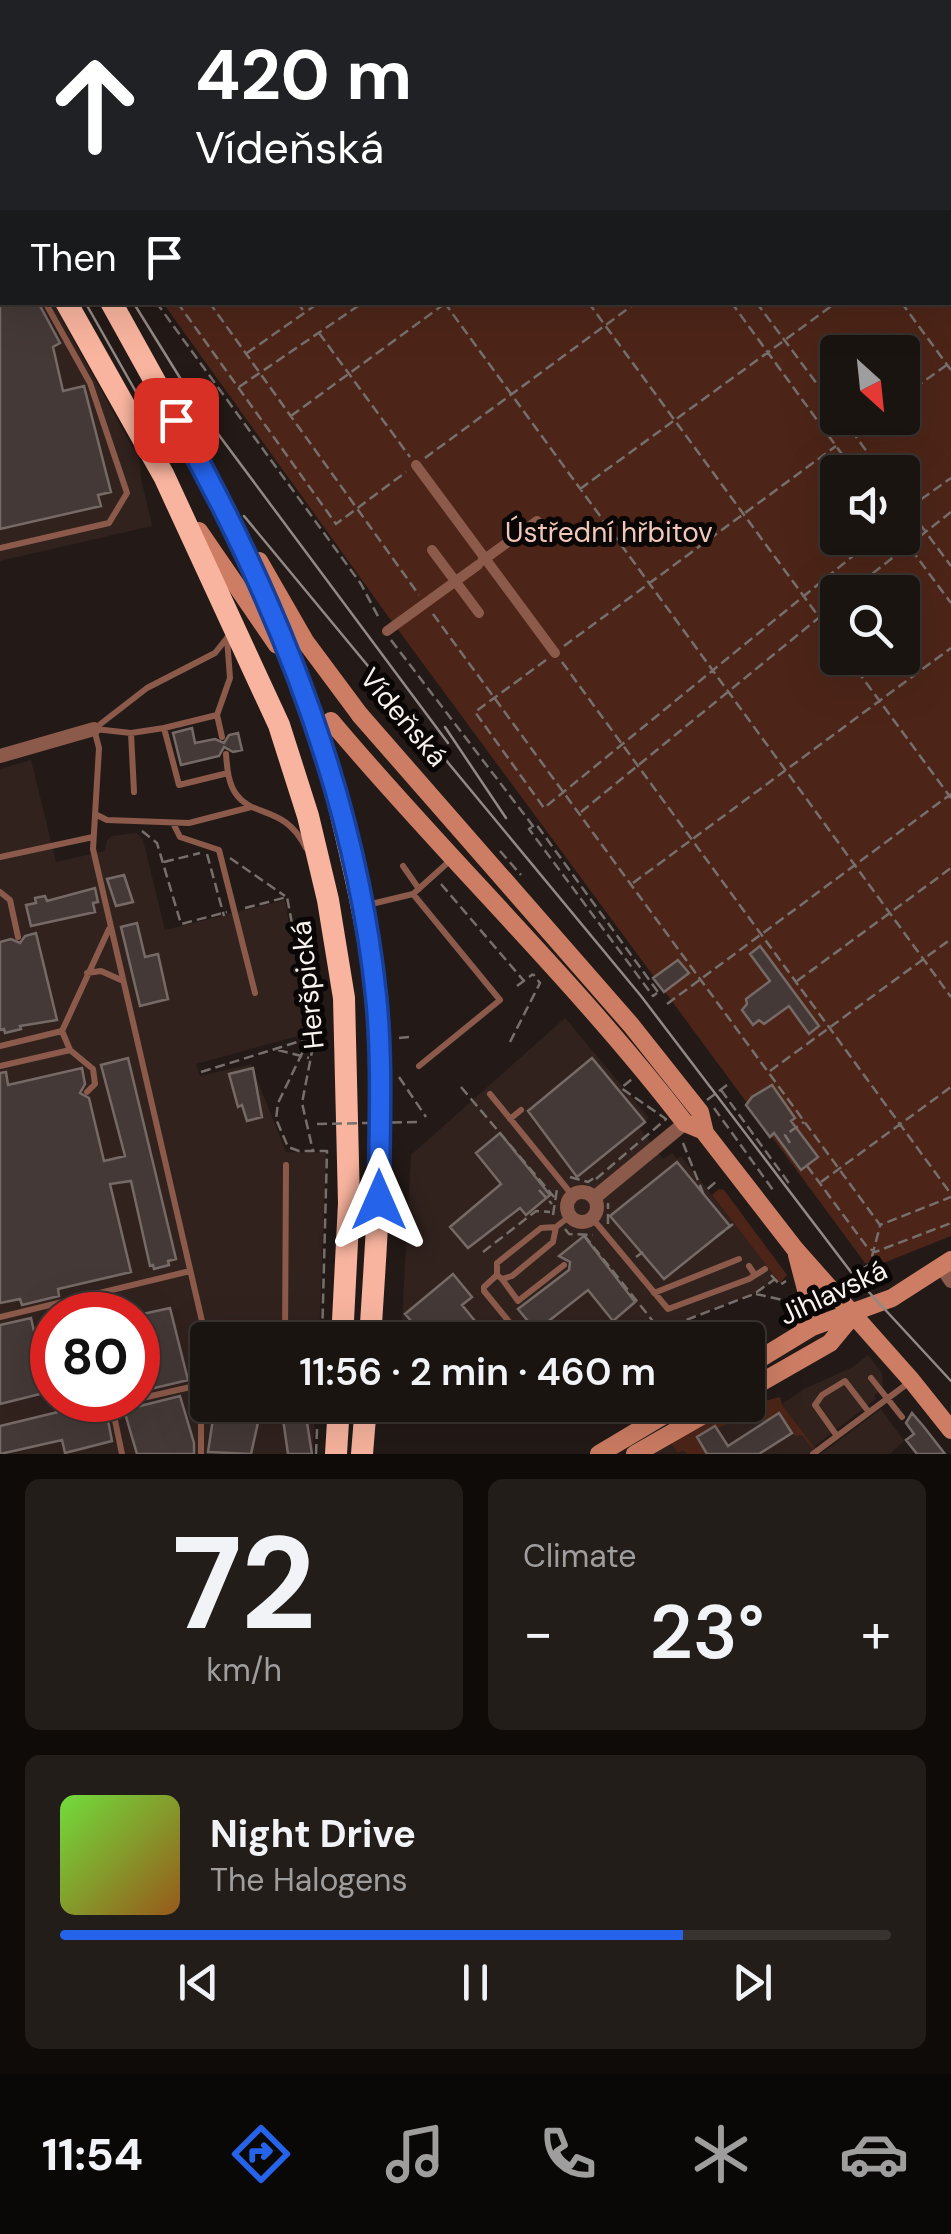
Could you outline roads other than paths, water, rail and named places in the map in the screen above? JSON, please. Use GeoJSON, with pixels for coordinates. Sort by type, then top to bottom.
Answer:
{"type":"FeatureCollection","features":[{"type":"Feature","properties":{"kind":"highway"},"geometry":{"type":"LineString","coordinates":[[68,305],[164,476]]}},
{"type":"Feature","properties":{"kind":"highway","name":"Vídeňská"},"geometry":{"type":"LineString","coordinates":[[114,305],[215,488]]}},
{"type":"Feature","properties":{"kind":"highway","name":"Heršpická"},"geometry":{"type":"LineString","coordinates":[[164,476],[280,725],[328,900],[344,998],[349,1203],[343,1322]]}},
{"type":"Feature","properties":{"kind":"highway"},"geometry":{"type":"LineString","coordinates":[[215,488],[274,614],[313,716],[362,906],[379,1042],[379,1200],[371,1322]]}},
{"type":"Feature","properties":{"kind":"highway"},"geometry":{"type":"LineString","coordinates":[[336,1454],[338,1422]]}},
{"type":"Feature","properties":{"kind":"highway"},"geometry":{"type":"LineString","coordinates":[[362,1454],[365,1422]]}},
{"type":"Feature","properties":{"kind":"main road"},"geometry":{"type":"LineString","coordinates":[[164,476],[277,645]]}},
{"type":"Feature","properties":{"kind":"main road","name":"Vídeňská"},"geometry":{"type":"LineString","coordinates":[[215,488],[304,641],[360,715],[631,1026],[700,1112],[704,1131],[795,1250],[912,1380],[951,1430]]}},
{"type":"Feature","properties":{"kind":"main road","name":"Vídeňská"},"geometry":{"type":"LineString","coordinates":[[331,721],[580,996],[684,1132]]}},
{"type":"Feature","properties":{"kind":"main road"},"geometry":{"type":"LineString","coordinates":[[684,1132],[704,1131]]}},
{"type":"Feature","properties":{"kind":"main road"},"geometry":{"type":"LineString","coordinates":[[795,1250],[810,1305],[804,1332]]}},
{"type":"Feature","properties":{"kind":"main road","name":"Jihlavská"},"geometry":{"type":"LineString","coordinates":[[765,1356],[804,1332],[892,1298],[948,1269]]}},
{"type":"Feature","properties":{"kind":"main road"},"geometry":{"type":"LineString","coordinates":[[765,1380],[830,1343],[854,1314]]}},
{"type":"Feature","properties":{"kind":"main road"},"geometry":{"type":"LineString","coordinates":[[599,1454],[653,1422]]}},
{"type":"Feature","properties":{"kind":"main road"},"geometry":{"type":"LineString","coordinates":[[635,1454],[691,1422]]}},
{"type":"Feature","properties":{"kind":"street"},"geometry":{"type":"LineString","coordinates":[[416,465],[482,562],[555,653]]}},
{"type":"Feature","properties":{"kind":"street"},"geometry":{"type":"LineString","coordinates":[[387,631],[537,521]]}},
{"type":"Feature","properties":{"kind":"street"},"geometry":{"type":"LineString","coordinates":[[432,550],[479,613]]}},
{"type":"Feature","properties":{"kind":"street"},"geometry":{"type":"LineString","coordinates":[[0,756],[94,729]]}},
{"type":"Feature","properties":{"kind":"street"},"geometry":{"type":"LineString","coordinates":[[598,1192],[592,1218],[578,1222],[570,1216],[568,1203],[573,1196],[598,1192],[684,1132]]}},
{"type":"Feature","properties":{"kind":"lane"},"geometry":{"type":"LineString","coordinates":[[0,548],[109,523],[127,493],[90,383],[47,305]]}},
{"type":"Feature","properties":{"kind":"lane"},"geometry":{"type":"LineString","coordinates":[[194,543],[199,576],[227,637],[230,678],[216,714],[222,737]]}},
{"type":"Feature","properties":{"kind":"lane"},"geometry":{"type":"LineString","coordinates":[[94,729],[147,688],[215,653],[227,637]]}},
{"type":"Feature","properties":{"kind":"lane"},"geometry":{"type":"LineString","coordinates":[[94,729],[132,733],[216,714]]}},
{"type":"Feature","properties":{"kind":"lane"},"geometry":{"type":"LineString","coordinates":[[164,728],[179,785],[228,773]]}},
{"type":"Feature","properties":{"kind":"lane"},"geometry":{"type":"LineString","coordinates":[[94,729],[100,748],[93,836],[109,928],[202,1322]]}},
{"type":"Feature","properties":{"kind":"lane"},"geometry":{"type":"LineString","coordinates":[[132,733],[134,792]]}},
{"type":"Feature","properties":{"kind":"lane"},"geometry":{"type":"LineString","coordinates":[[226,754],[237,796],[252,807],[276,814],[296,832],[328,900]]}},
{"type":"Feature","properties":{"kind":"lane"},"geometry":{"type":"LineString","coordinates":[[96,815],[107,820],[173,823],[203,820],[252,807]]}},
{"type":"Feature","properties":{"kind":"lane"},"geometry":{"type":"LineString","coordinates":[[173,823],[180,837],[218,850],[255,994]]}},
{"type":"Feature","properties":{"kind":"lane"},"geometry":{"type":"LineString","coordinates":[[0,857],[93,836]]}},
{"type":"Feature","properties":{"kind":"lane"},"geometry":{"type":"LineString","coordinates":[[362,906],[416,891],[453,858]]}},
{"type":"Feature","properties":{"kind":"lane"},"geometry":{"type":"LineString","coordinates":[[403,866],[416,891],[500,1000],[419,1066]]}},
{"type":"Feature","properties":{"kind":"lane"},"geometry":{"type":"LineString","coordinates":[[0,892],[10,900],[18,937]]}},
{"type":"Feature","properties":{"kind":"lane"},"geometry":{"type":"LineString","coordinates":[[87,1092],[95,1084],[92,1069],[70,1050],[62,1032],[109,928]]}},
{"type":"Feature","properties":{"kind":"lane"},"geometry":{"type":"LineString","coordinates":[[87,972],[100,971],[122,980]]}},
{"type":"Feature","properties":{"kind":"lane"},"geometry":{"type":"LineString","coordinates":[[0,1046],[62,1032]]}},
{"type":"Feature","properties":{"kind":"lane"},"geometry":{"type":"LineString","coordinates":[[0,1066],[70,1050]]}},
{"type":"Feature","properties":{"kind":"lane"},"geometry":{"type":"LineString","coordinates":[[490,1094],[573,1196]]}},
{"type":"Feature","properties":{"kind":"lane"},"geometry":{"type":"LineString","coordinates":[[510,1119],[521,1110]]}},
{"type":"Feature","properties":{"kind":"lane"},"geometry":{"type":"LineString","coordinates":[[286,1165],[286,1322]]}},
{"type":"Feature","properties":{"kind":"lane"},"geometry":{"type":"LineString","coordinates":[[510,1322],[484,1286],[500,1277],[512,1276],[553,1242],[556,1228],[570,1216]]}},
{"type":"Feature","properties":{"kind":"lane"},"geometry":{"type":"LineString","coordinates":[[592,1218],[668,1309],[764,1269]]}},
{"type":"Feature","properties":{"kind":"lane"},"geometry":{"type":"LineString","coordinates":[[556,1228],[540,1228],[497,1262],[500,1277],[518,1301],[564,1265]]}},
{"type":"Feature","properties":{"kind":"lane"},"geometry":{"type":"LineString","coordinates":[[657,1292],[740,1259]]}},
{"type":"Feature","properties":{"kind":"lane"},"geometry":{"type":"LineString","coordinates":[[749,1266],[755,1275]]}},
{"type":"Feature","properties":{"kind":"lane"},"geometry":{"type":"LineString","coordinates":[[0,1316],[190,1271]]}},
{"type":"Feature","properties":{"kind":"lane"},"geometry":{"type":"LineString","coordinates":[[871,1378],[902,1418]]}},
{"type":"Feature","properties":{"kind":"lane"},"geometry":{"type":"LineString","coordinates":[[814,1454],[912,1380]]}},
{"type":"Feature","properties":{"kind":"lane"},"geometry":{"type":"LineString","coordinates":[[837,1436],[815,1405],[822,1395],[845,1381],[868,1411]]}},
{"type":"Feature","properties":{"kind":"lane"},"geometry":{"type":"LineString","coordinates":[[160,1394],[190,1386]]}},
{"type":"Feature","properties":{"kind":"lane"},"geometry":{"type":"LineString","coordinates":[[115,1422],[122,1454]]}},
{"type":"Feature","properties":{"kind":"lane"},"geometry":{"type":"LineString","coordinates":[[200,1454],[202,1422]]}},
{"type":"Feature","properties":{"kind":"tram line"},"geometry":{"type":"LineString","coordinates":[[87,305],[140,399],[188,464]]}},
{"type":"Feature","properties":{"kind":"tram line"},"geometry":{"type":"LineString","coordinates":[[135,305],[198,407],[448,743]]}},
{"type":"Feature","properties":{"kind":"tram line"},"geometry":{"type":"LineString","coordinates":[[244,516],[641,996],[854,1276],[951,1381]]}},
{"type":"Feature","properties":{"kind":"tram line"},"geometry":{"type":"LineString","coordinates":[[445,727],[506,818]]}},
{"type":"Feature","properties":{"kind":"park label","name":"Ústřední hřbitov"},"geometry":{"type":"Point","coordinates":[609,532]}}]}
